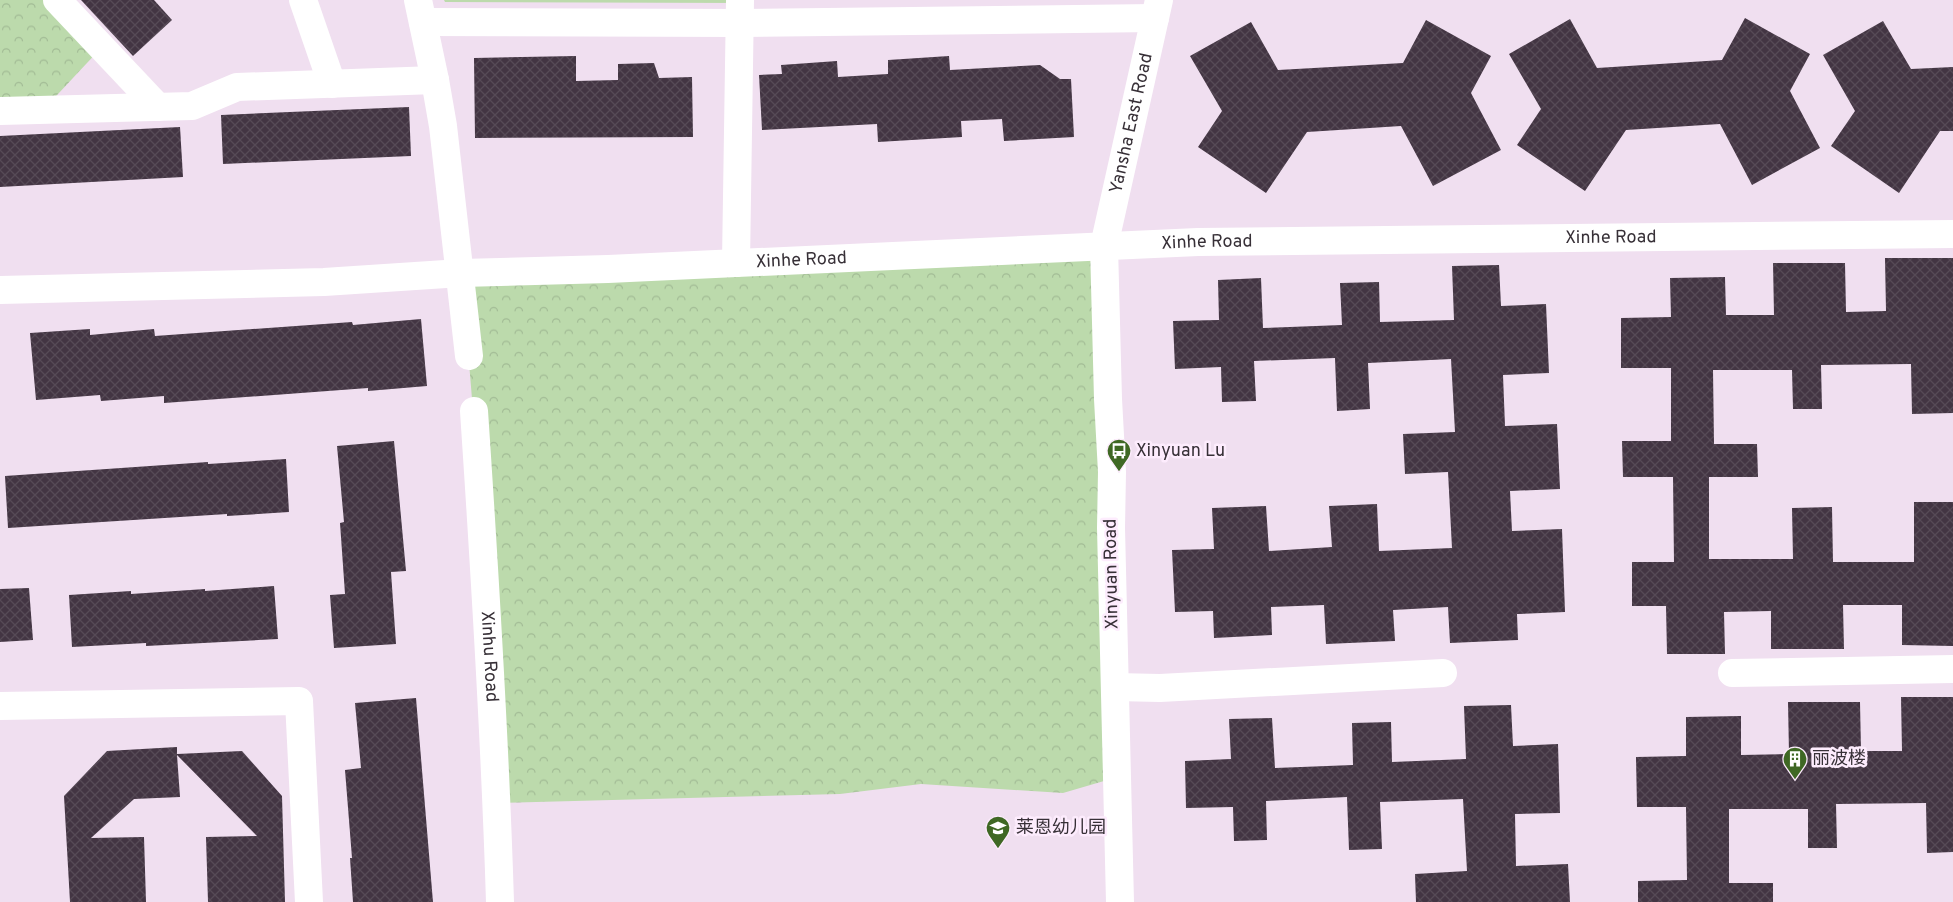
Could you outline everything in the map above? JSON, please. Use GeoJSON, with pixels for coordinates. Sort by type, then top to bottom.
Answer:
{"type":"FeatureCollection","features":[{"type":"Feature","properties":{"kind":"street"},"geometry":{"type":"LineString","coordinates":[[57,0],[158,107]]}},
{"type":"Feature","properties":{"kind":"street"},"geometry":{"type":"LineString","coordinates":[[303,0],[332,84]]}},
{"type":"Feature","properties":{"kind":"street"},"geometry":{"type":"LineString","coordinates":[[469,356],[443,126],[436,80],[421,11],[740,12],[1157,9]]}},
{"type":"Feature","properties":{"kind":"street","name":"Yansha East Road"},"geometry":{"type":"LineString","coordinates":[[1104,246],[1157,9]]}},
{"type":"Feature","properties":{"kind":"street"},"geometry":{"type":"LineString","coordinates":[[736,263],[740,12]]}},
{"type":"Feature","properties":{"kind":"street"},"geometry":{"type":"LineString","coordinates":[[0,112],[192,106],[237,87],[436,80]]}},
{"type":"Feature","properties":{"kind":"street","name":"Xinhe Road"},"geometry":{"type":"LineString","coordinates":[[0,290],[324,282],[461,273],[736,263],[1198,242],[1953,234]]}},
{"type":"Feature","properties":{"kind":"street","name":"Xinyuan Road"},"geometry":{"type":"LineString","coordinates":[[1104,246],[1112,472],[1111,528],[1120,902]]}},
{"type":"Feature","properties":{"kind":"street","name":"Xinhu Road"},"geometry":{"type":"LineString","coordinates":[[474,412],[486,594],[500,902]]}},
{"type":"Feature","properties":{"kind":"street"},"geometry":{"type":"LineString","coordinates":[[1732,673],[1953,669]]}},
{"type":"Feature","properties":{"kind":"street"},"geometry":{"type":"LineString","coordinates":[[1114,687],[1160,688],[1443,673]]}},
{"type":"Feature","properties":{"kind":"street"},"geometry":{"type":"LineString","coordinates":[[0,706],[299,701],[309,902]]}},
{"type":"Feature","properties":{"kind":"green space"},"geometry":{"type":"Polygon","coordinates":[[[0,0],[57,0],[102,47],[43,110],[0,111],[0,0]]]}},
{"type":"Feature","properties":{"kind":"green space"},"geometry":{"type":"Polygon","coordinates":[[[444,0],[740,0],[741,3],[445,2],[444,0]]]}},
{"type":"Feature","properties":{"kind":"green space"},"geometry":{"type":"Polygon","coordinates":[[[1100,246],[1104,781],[1063,793],[921,784],[840,794],[497,803],[482,538],[461,273],[1100,246]]]}},
{"type":"Feature","properties":{"kind":"building"},"geometry":{"type":"Polygon","coordinates":[[[81,0],[154,0],[172,20],[133,56],[81,0]]]}},
{"type":"Feature","properties":{"kind":"building"},"geometry":{"type":"Polygon","coordinates":[[[1745,18],[1810,54],[1790,91],[1820,148],[1752,185],[1720,124],[1626,130],[1585,191],[1517,145],[1541,109],[1509,54],[1570,19],[1597,68],[1722,60],[1745,18]]]}},
{"type":"Feature","properties":{"kind":"building"},"geometry":{"type":"Polygon","coordinates":[[[1426,20],[1491,56],[1471,93],[1501,150],[1433,186],[1401,126],[1307,132],[1266,193],[1198,147],[1222,111],[1190,56],[1251,22],[1278,70],[1403,63],[1426,20]]]}},
{"type":"Feature","properties":{"kind":"building"},"geometry":{"type":"Polygon","coordinates":[[[1883,21],[1911,69],[1953,67],[1953,131],[1940,131],[1899,193],[1831,146],[1855,111],[1823,55],[1883,21]]]}},
{"type":"Feature","properties":{"kind":"building"},"geometry":{"type":"Polygon","coordinates":[[[576,56],[576,81],[618,80],[618,64],[654,63],[659,78],[692,77],[693,137],[475,138],[474,58],[576,56]]]}},
{"type":"Feature","properties":{"kind":"building"},"geometry":{"type":"Polygon","coordinates":[[[949,56],[950,70],[1040,65],[1060,79],[1071,79],[1074,137],[1004,141],[1002,119],[961,121],[962,137],[878,142],[877,124],[762,130],[759,75],[782,74],[781,65],[837,61],[838,77],[888,74],[888,60],[949,56]]]}},
{"type":"Feature","properties":{"kind":"building"},"geometry":{"type":"Polygon","coordinates":[[[409,107],[411,156],[223,164],[221,115],[409,107]]]}},
{"type":"Feature","properties":{"kind":"building"},"geometry":{"type":"Polygon","coordinates":[[[180,127],[183,177],[0,187],[0,136],[180,127]]]}},
{"type":"Feature","properties":{"kind":"building"},"geometry":{"type":"Polygon","coordinates":[[[1885,258],[1953,258],[1953,413],[1912,414],[1911,364],[1821,365],[1822,409],[1793,409],[1792,370],[1713,370],[1714,444],[1757,444],[1758,477],[1709,477],[1709,559],[1793,559],[1792,508],[1832,507],[1833,562],[1914,562],[1914,502],[1953,502],[1953,646],[1902,645],[1902,605],[1843,605],[1844,649],[1771,649],[1771,611],[1724,612],[1725,654],[1667,654],[1666,606],[1632,606],[1632,562],[1674,562],[1673,477],[1623,477],[1622,441],[1671,441],[1671,368],[1621,368],[1621,318],[1671,317],[1670,278],[1725,277],[1726,315],[1774,315],[1773,263],[1845,263],[1846,312],[1886,311],[1885,258]]]}},
{"type":"Feature","properties":{"kind":"building"},"geometry":{"type":"Polygon","coordinates":[[[1499,265],[1501,306],[1546,304],[1549,373],[1503,375],[1505,426],[1557,424],[1560,489],[1510,491],[1512,531],[1562,529],[1565,612],[1517,614],[1518,640],[1450,643],[1448,607],[1393,610],[1395,641],[1326,644],[1324,605],[1271,607],[1272,635],[1214,638],[1213,611],[1175,612],[1172,550],[1214,549],[1212,508],[1266,506],[1269,551],[1332,547],[1329,506],[1377,504],[1379,551],[1452,548],[1448,472],[1405,474],[1403,434],[1455,432],[1451,359],[1368,363],[1370,409],[1337,411],[1335,358],[1254,361],[1256,401],[1222,402],[1221,367],[1175,369],[1173,321],[1219,320],[1218,280],[1261,278],[1263,328],[1342,325],[1340,283],[1379,282],[1380,322],[1454,320],[1452,266],[1499,265]]]}},
{"type":"Feature","properties":{"kind":"building"},"geometry":{"type":"Polygon","coordinates":[[[421,319],[427,386],[368,391],[368,388],[164,403],[164,396],[101,401],[100,395],[36,400],[30,333],[90,329],[90,335],[154,329],[155,336],[352,322],[353,325],[421,319]]]}},
{"type":"Feature","properties":{"kind":"building"},"geometry":{"type":"Polygon","coordinates":[[[394,441],[406,571],[391,572],[396,644],[334,648],[330,595],[345,594],[340,523],[344,522],[337,446],[394,441]]]}},
{"type":"Feature","properties":{"kind":"building"},"geometry":{"type":"Polygon","coordinates":[[[286,459],[289,512],[227,516],[227,514],[8,528],[5,476],[208,462],[208,464],[286,459]]]}},
{"type":"Feature","properties":{"kind":"building"},"geometry":{"type":"Polygon","coordinates":[[[274,586],[278,639],[146,646],[146,643],[72,647],[69,595],[131,591],[131,594],[205,589],[205,591],[274,586]]]}},
{"type":"Feature","properties":{"kind":"building"},"geometry":{"type":"Polygon","coordinates":[[[29,588],[33,640],[0,642],[0,589],[29,588]]]}},
{"type":"Feature","properties":{"kind":"building","name":"丽波楼"},"geometry":{"type":"Polygon","coordinates":[[[1901,697],[1953,697],[1953,852],[1927,853],[1926,803],[1836,804],[1837,848],[1808,848],[1808,809],[1729,809],[1729,883],[1773,883],[1773,902],[1638,902],[1638,881],[1687,880],[1686,807],[1637,807],[1636,757],[1686,756],[1686,717],[1741,716],[1741,755],[1789,754],[1788,702],[1860,702],[1861,751],[1902,751],[1901,697]]]}},
{"type":"Feature","properties":{"kind":"building"},"geometry":{"type":"Polygon","coordinates":[[[416,698],[433,902],[353,902],[350,858],[352,858],[345,770],[361,768],[355,703],[416,698]]]}},
{"type":"Feature","properties":{"kind":"building"},"geometry":{"type":"Polygon","coordinates":[[[1511,705],[1513,746],[1558,744],[1560,813],[1515,814],[1516,866],[1568,864],[1570,902],[1416,902],[1415,874],[1467,871],[1463,799],[1380,802],[1382,849],[1349,850],[1347,797],[1266,801],[1267,840],[1234,841],[1233,807],[1186,808],[1185,761],[1231,759],[1229,719],[1272,718],[1275,768],[1353,765],[1352,723],[1391,722],[1392,762],[1466,759],[1464,706],[1511,705]]]}},
{"type":"Feature","properties":{"kind":"building"},"geometry":{"type":"Polygon","coordinates":[[[177,747],[177,754],[242,751],[282,796],[285,902],[208,902],[206,837],[257,836],[177,755],[180,797],[134,799],[91,838],[144,837],[146,902],[70,902],[64,796],[107,751],[177,747]]]}},
{"type":"Feature","properties":{"kind":"place","name":"Xinyuan Lu"},"geometry":{"type":"Point","coordinates":[1119,472]}},
{"type":"Feature","properties":{"kind":"place","name":"丽波楼"},"geometry":{"type":"Point","coordinates":[1795,780]}},
{"type":"Feature","properties":{"kind":"place","name":"莱恩幼儿园"},"geometry":{"type":"Point","coordinates":[998,849]}}]}
